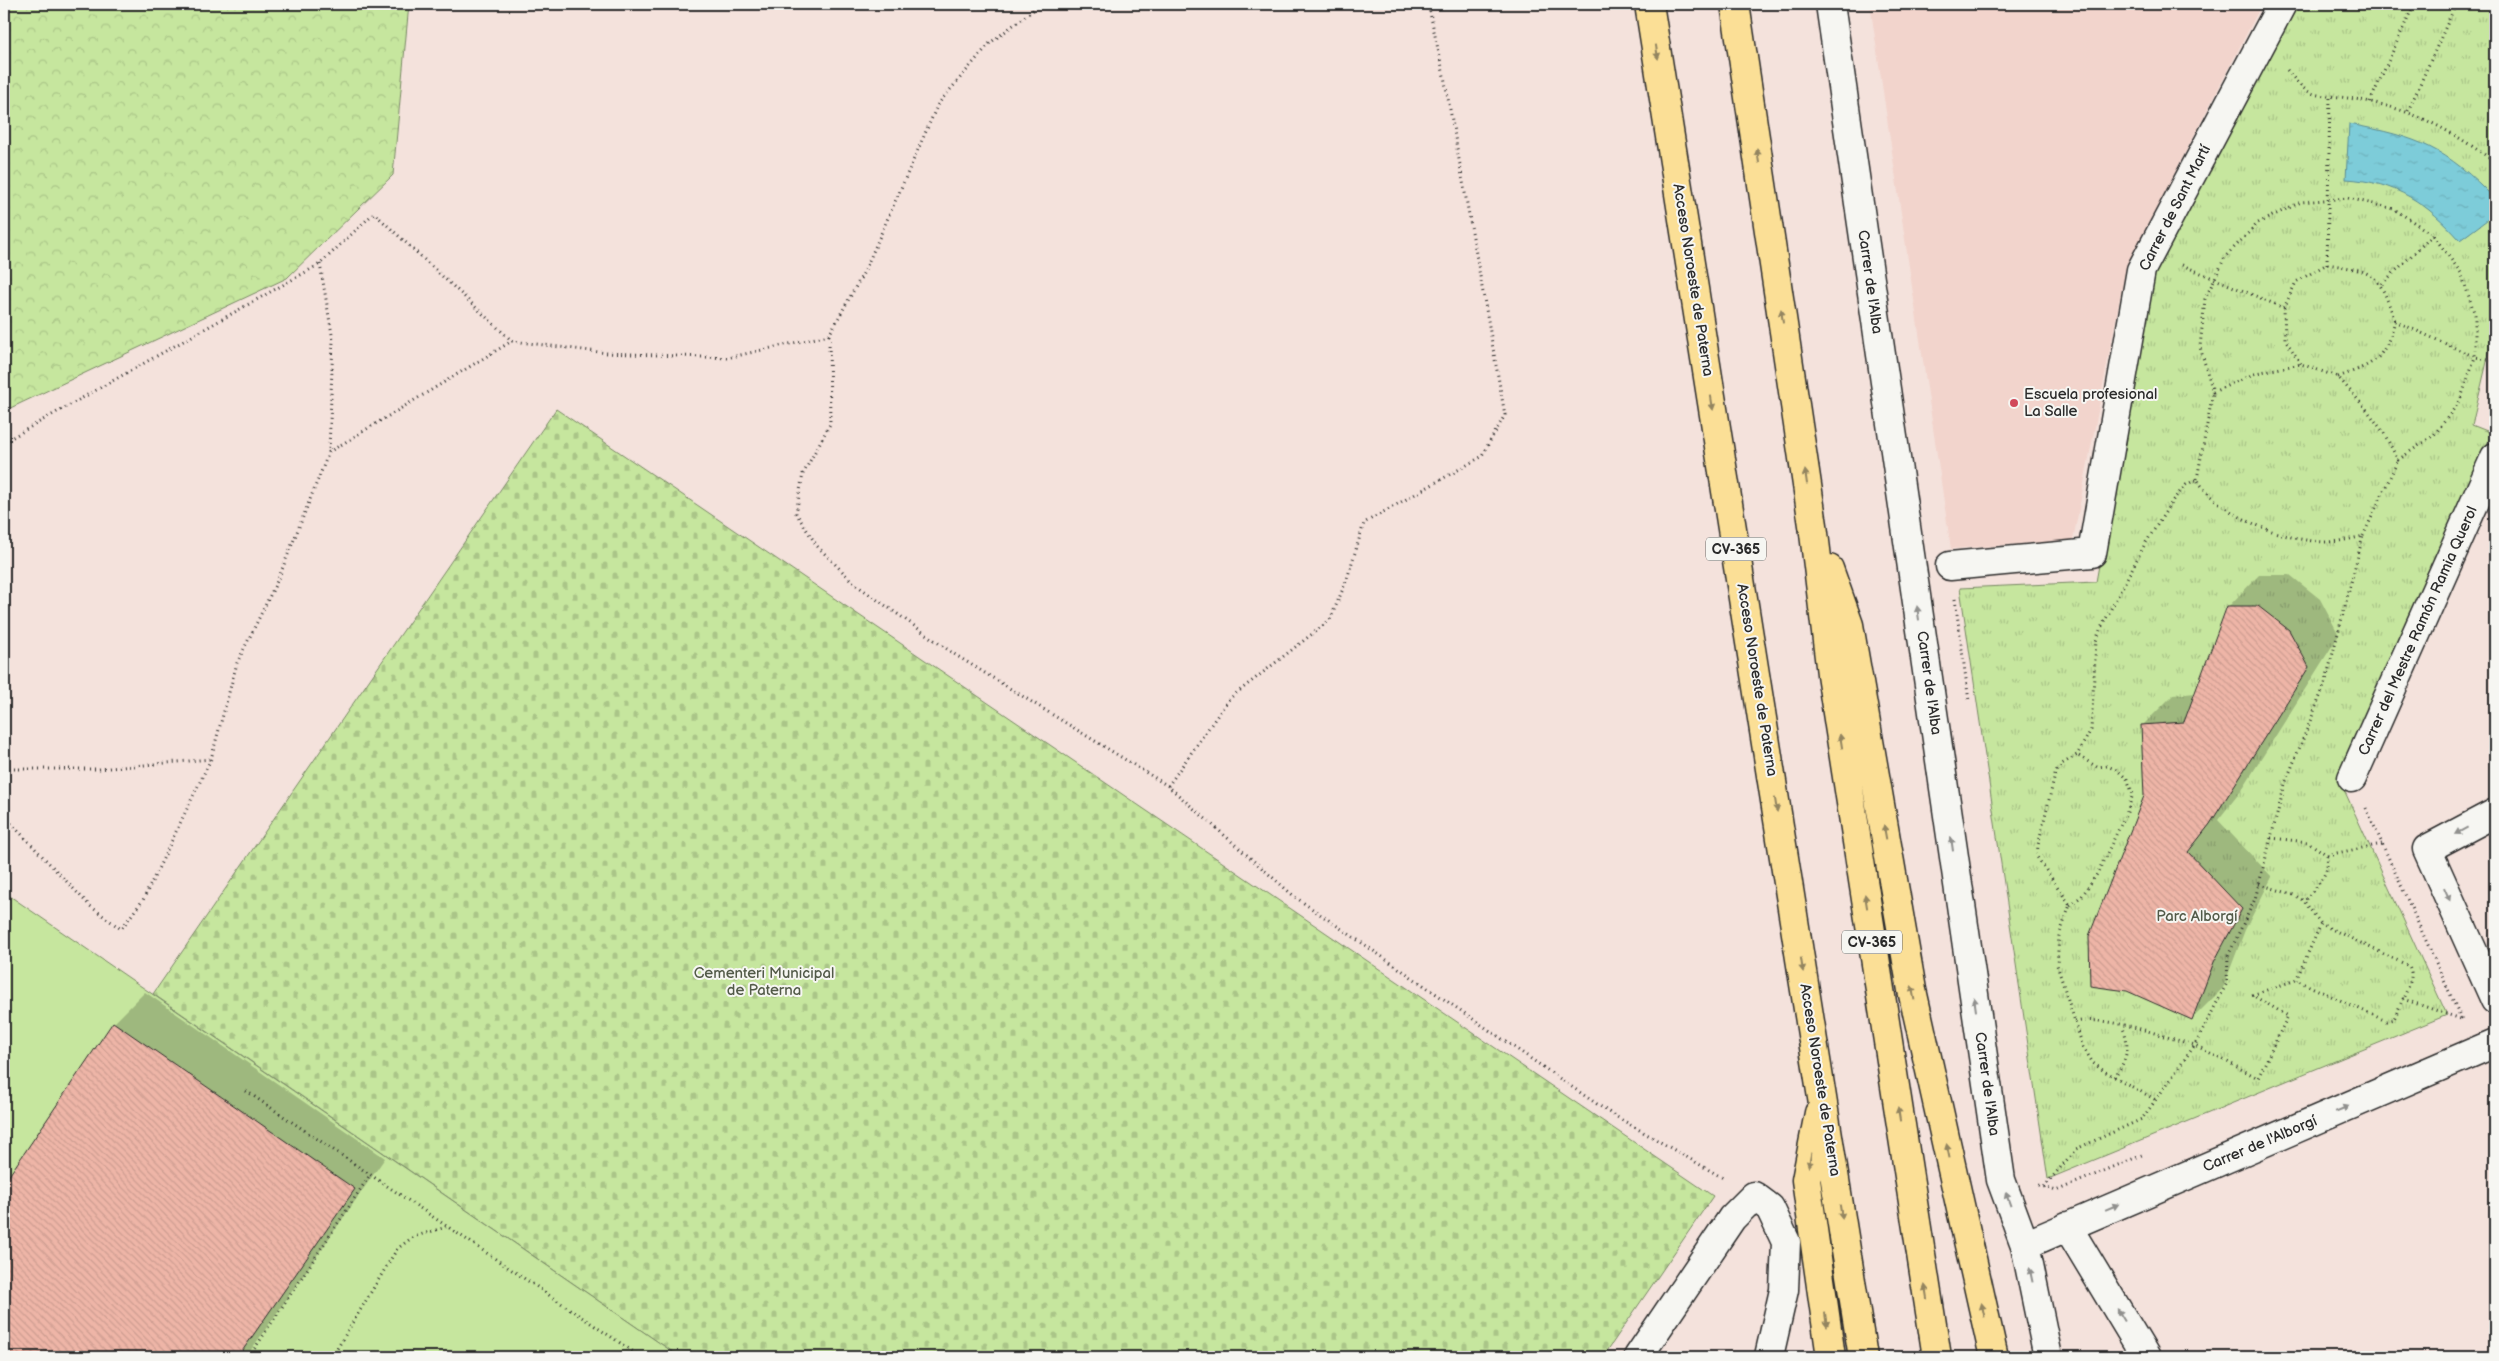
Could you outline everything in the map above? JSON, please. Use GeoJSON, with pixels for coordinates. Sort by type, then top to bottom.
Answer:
{"type":"FeatureCollection","features":[{"type":"Feature","properties":{"kind":"main road","name":"Acceso Noroeste de Paterna"},"geometry":{"type":"LineString","coordinates":[[1649,4],[1864,1357]]}},
{"type":"Feature","properties":{"kind":"main road","name":"CV-365"},"geometry":{"type":"LineString","coordinates":[[1735,4],[1813,525],[1831,674],[1936,1357]]}},
{"type":"Feature","properties":{"kind":"main road"},"geometry":{"type":"LineString","coordinates":[[1813,525],[1849,625],[1912,990],[1994,1357]]}},
{"type":"Feature","properties":{"kind":"main road"},"geometry":{"type":"LineString","coordinates":[[1822,1095],[1806,1180],[1831,1357]]}},
{"type":"Feature","properties":{"kind":"street","name":"Carrer de l'Alba"},"geometry":{"type":"LineString","coordinates":[[1830,4],[2001,1180],[2024,1245],[2048,1357]]}},
{"type":"Feature","properties":{"kind":"street","name":"Carrer de Sant Martí"},"geometry":{"type":"LineString","coordinates":[[1950,566],[2092,553],[2141,270],[2282,4]]}},
{"type":"Feature","properties":{"kind":"street","name":"Carrer del Mestre Ramón Ramia Querol"},"geometry":{"type":"LineString","coordinates":[[2352,778],[2495,457]]}},
{"type":"Feature","properties":{"kind":"street"},"geometry":{"type":"LineString","coordinates":[[2495,813],[2428,849],[2495,1000]]}},
{"type":"Feature","properties":{"kind":"street","name":"Carrer de l'Alborgí"},"geometry":{"type":"LineString","coordinates":[[2024,1245],[2495,1043]]}},
{"type":"Feature","properties":{"kind":"street"},"geometry":{"type":"LineString","coordinates":[[1638,1357],[1732,1218],[1754,1196],[1770,1208],[1786,1242],[1784,1290],[1769,1356]]}},
{"type":"Feature","properties":{"kind":"street"},"geometry":{"type":"LineString","coordinates":[[2068,1226],[2146,1357]]}},
{"type":"Feature","properties":{"kind":"path"},"geometry":{"type":"LineString","coordinates":[[1041,4],[990,42],[938,104],[865,270],[829,335],[830,424],[803,474],[796,513],[817,546],[856,584],[954,654],[1168,786],[1295,897],[1610,1112],[1754,1196]]}},
{"type":"Feature","properties":{"kind":"path"},"geometry":{"type":"LineString","coordinates":[[1168,786],[1229,699],[1330,620],[1347,579],[1364,523],[1481,457],[1505,415],[1444,76],[1428,4]]}},
{"type":"Feature","properties":{"kind":"path"},"geometry":{"type":"LineString","coordinates":[[2370,102],[2414,4]]}},
{"type":"Feature","properties":{"kind":"path"},"geometry":{"type":"LineString","coordinates":[[2408,111],[2456,4]]}},
{"type":"Feature","properties":{"kind":"path"},"geometry":{"type":"LineString","coordinates":[[2263,39],[2300,86],[2314,96],[2330,96],[2370,102],[2408,111],[2460,136],[2495,162]]}},
{"type":"Feature","properties":{"kind":"path"},"geometry":{"type":"LineString","coordinates":[[2326,264],[2330,96]]}},
{"type":"Feature","properties":{"kind":"path"},"geometry":{"type":"LineString","coordinates":[[2044,1187],[2076,1149],[2142,1119],[2195,1045],[2227,983],[2228,956],[2255,899],[2285,784],[2325,684],[2363,536],[2398,460],[2434,436],[2460,401],[2476,357],[2475,315],[2461,274],[2433,235],[2394,209],[2348,198],[2301,202],[2258,223],[2224,257],[2205,299],[2200,346],[2213,392],[2196,479],[2203,490],[2215,501],[2242,518],[2263,527],[2296,538],[2324,542],[2347,540],[2363,536]]}},
{"type":"Feature","properties":{"kind":"path"},"geometry":{"type":"LineString","coordinates":[[4,442],[320,264],[374,213],[512,341],[607,353],[727,358],[829,335]]}},
{"type":"Feature","properties":{"kind":"path"},"geometry":{"type":"LineString","coordinates":[[2382,284],[2433,235]]}},
{"type":"Feature","properties":{"kind":"path"},"geometry":{"type":"LineString","coordinates":[[2151,251],[2284,308]]}},
{"type":"Feature","properties":{"kind":"path"},"geometry":{"type":"LineString","coordinates":[[4,816],[90,906],[121,929],[143,900],[211,759],[238,663],[278,577],[329,452],[332,340],[320,264]]}},
{"type":"Feature","properties":{"kind":"path"},"geometry":{"type":"LineString","coordinates":[[2302,364],[2285,339],[2284,308],[2296,282],[2326,264],[2361,269],[2382,284],[2395,320],[2386,348],[2368,366],[2338,377]]}},
{"type":"Feature","properties":{"kind":"path"},"geometry":{"type":"LineString","coordinates":[[2395,320],[2476,357],[2495,360]]}},
{"type":"Feature","properties":{"kind":"path"},"geometry":{"type":"LineString","coordinates":[[329,452],[512,341]]}},
{"type":"Feature","properties":{"kind":"path"},"geometry":{"type":"LineString","coordinates":[[2213,392],[2256,373],[2302,364],[2338,377],[2384,432],[2398,460]]}},
{"type":"Feature","properties":{"kind":"path"},"geometry":{"type":"LineString","coordinates":[[2070,904],[2037,857],[2038,845],[2056,771],[2062,764],[2077,756],[2090,730],[2095,650],[2100,630],[2141,552],[2169,506],[2186,485],[2196,479]]}},
{"type":"Feature","properties":{"kind":"path"},"geometry":{"type":"LineString","coordinates":[[1950,566],[1969,703]]}},
{"type":"Feature","properties":{"kind":"path"},"geometry":{"type":"LineString","coordinates":[[2077,756],[2097,767],[2107,766],[2117,770],[2127,778],[2133,794],[2127,812],[2097,874],[2082,896],[2070,904],[2059,936],[2057,965],[2083,1047],[2093,1063],[2156,1100]]}},
{"type":"Feature","properties":{"kind":"path"},"geometry":{"type":"LineString","coordinates":[[4,770],[99,769],[211,759]]}},
{"type":"Feature","properties":{"kind":"path"},"geometry":{"type":"LineString","coordinates":[[2352,778],[2461,1018]]}},
{"type":"Feature","properties":{"kind":"path"},"geometry":{"type":"LineString","coordinates":[[2272,838],[2308,842],[2327,855],[2382,844]]}},
{"type":"Feature","properties":{"kind":"path"},"geometry":{"type":"LineString","coordinates":[[2304,901],[2318,885],[2329,867],[2327,855]]}},
{"type":"Feature","properties":{"kind":"path"},"geometry":{"type":"LineString","coordinates":[[2075,1022],[2104,1020],[2195,1045],[2258,1078],[2288,1016],[2252,995],[2296,980],[2386,1022],[2394,1019],[2411,978],[2412,972],[2409,966],[2321,924],[2304,901],[2294,895],[2259,884]]}},
{"type":"Feature","properties":{"kind":"path"},"geometry":{"type":"LineString","coordinates":[[2296,980],[2321,924]]}},
{"type":"Feature","properties":{"kind":"path"},"geometry":{"type":"LineString","coordinates":[[2403,999],[2461,1018]]}},
{"type":"Feature","properties":{"kind":"path"},"geometry":{"type":"LineString","coordinates":[[2452,1022],[2461,1018]]}},
{"type":"Feature","properties":{"kind":"path"},"geometry":{"type":"LineString","coordinates":[[2114,1077],[2127,1055],[2128,1044],[2122,1026]]}},
{"type":"Feature","properties":{"kind":"path"},"geometry":{"type":"LineString","coordinates":[[246,1091],[641,1357]]}},
{"type":"Feature","properties":{"kind":"path"},"geometry":{"type":"LineString","coordinates":[[2035,1184],[2056,1191],[2150,1151]]}},
{"type":"Feature","properties":{"kind":"path"},"geometry":{"type":"LineString","coordinates":[[249,1357],[370,1175]]}},
{"type":"Feature","properties":{"kind":"path"},"geometry":{"type":"LineString","coordinates":[[332,1357],[397,1249],[413,1237],[447,1226]]}},
{"type":"Feature","properties":{"kind":"shaded area","name":"Escuela profesional La Salle"},"geometry":{"type":"Polygon","coordinates":[[[1870,4],[2262,4],[2126,267],[2073,540],[1951,549],[1870,4]]]}},
{"type":"Feature","properties":{"kind":"green space"},"geometry":{"type":"Polygon","coordinates":[[[4,4],[409,4],[393,175],[287,278],[4,411],[4,4]]]}},
{"type":"Feature","properties":{"kind":"green space","name":"Parc Alborgí"},"geometry":{"type":"Polygon","coordinates":[[[2296,4],[2495,4],[2495,328],[2472,425],[2492,433],[2340,781],[2447,1015],[2048,1179],[1960,588],[2096,582],[2152,269],[2296,4]]]}},
{"type":"Feature","properties":{"kind":"green space","name":"Cementeri Municipal de Paterna"},"geometry":{"type":"Polygon","coordinates":[[[556,409],[1713,1196],[1603,1357],[680,1357],[153,994],[556,409]]]}},
{"type":"Feature","properties":{"kind":"green space"},"geometry":{"type":"Polygon","coordinates":[[[4,892],[680,1357],[4,1357],[4,892]]]}},
{"type":"Feature","properties":{"kind":"water"},"geometry":{"type":"Polygon","coordinates":[[[2349,124],[2413,140],[2446,156],[2478,182],[2495,199],[2495,214],[2460,240],[2435,215],[2409,197],[2380,185],[2346,179],[2349,124]]]}},
{"type":"Feature","properties":{"kind":"building"},"geometry":{"type":"Polygon","coordinates":[[[2227,606],[2258,606],[2289,630],[2309,667],[2210,824],[2188,852],[2242,909],[2214,962],[2192,1020],[2127,991],[2090,986],[2089,936],[2144,796],[2141,725],[2184,722],[2227,606]]]}},
{"type":"Feature","properties":{"kind":"building"},"geometry":{"type":"Polygon","coordinates":[[[113,1022],[355,1189],[238,1357],[14,1357],[4,1350],[4,1183],[113,1022]]]}},
{"type":"Feature","properties":{"kind":"place","name":"Escuela profesional La Salle"},"geometry":{"type":"Point","coordinates":[2014,403]}}]}
